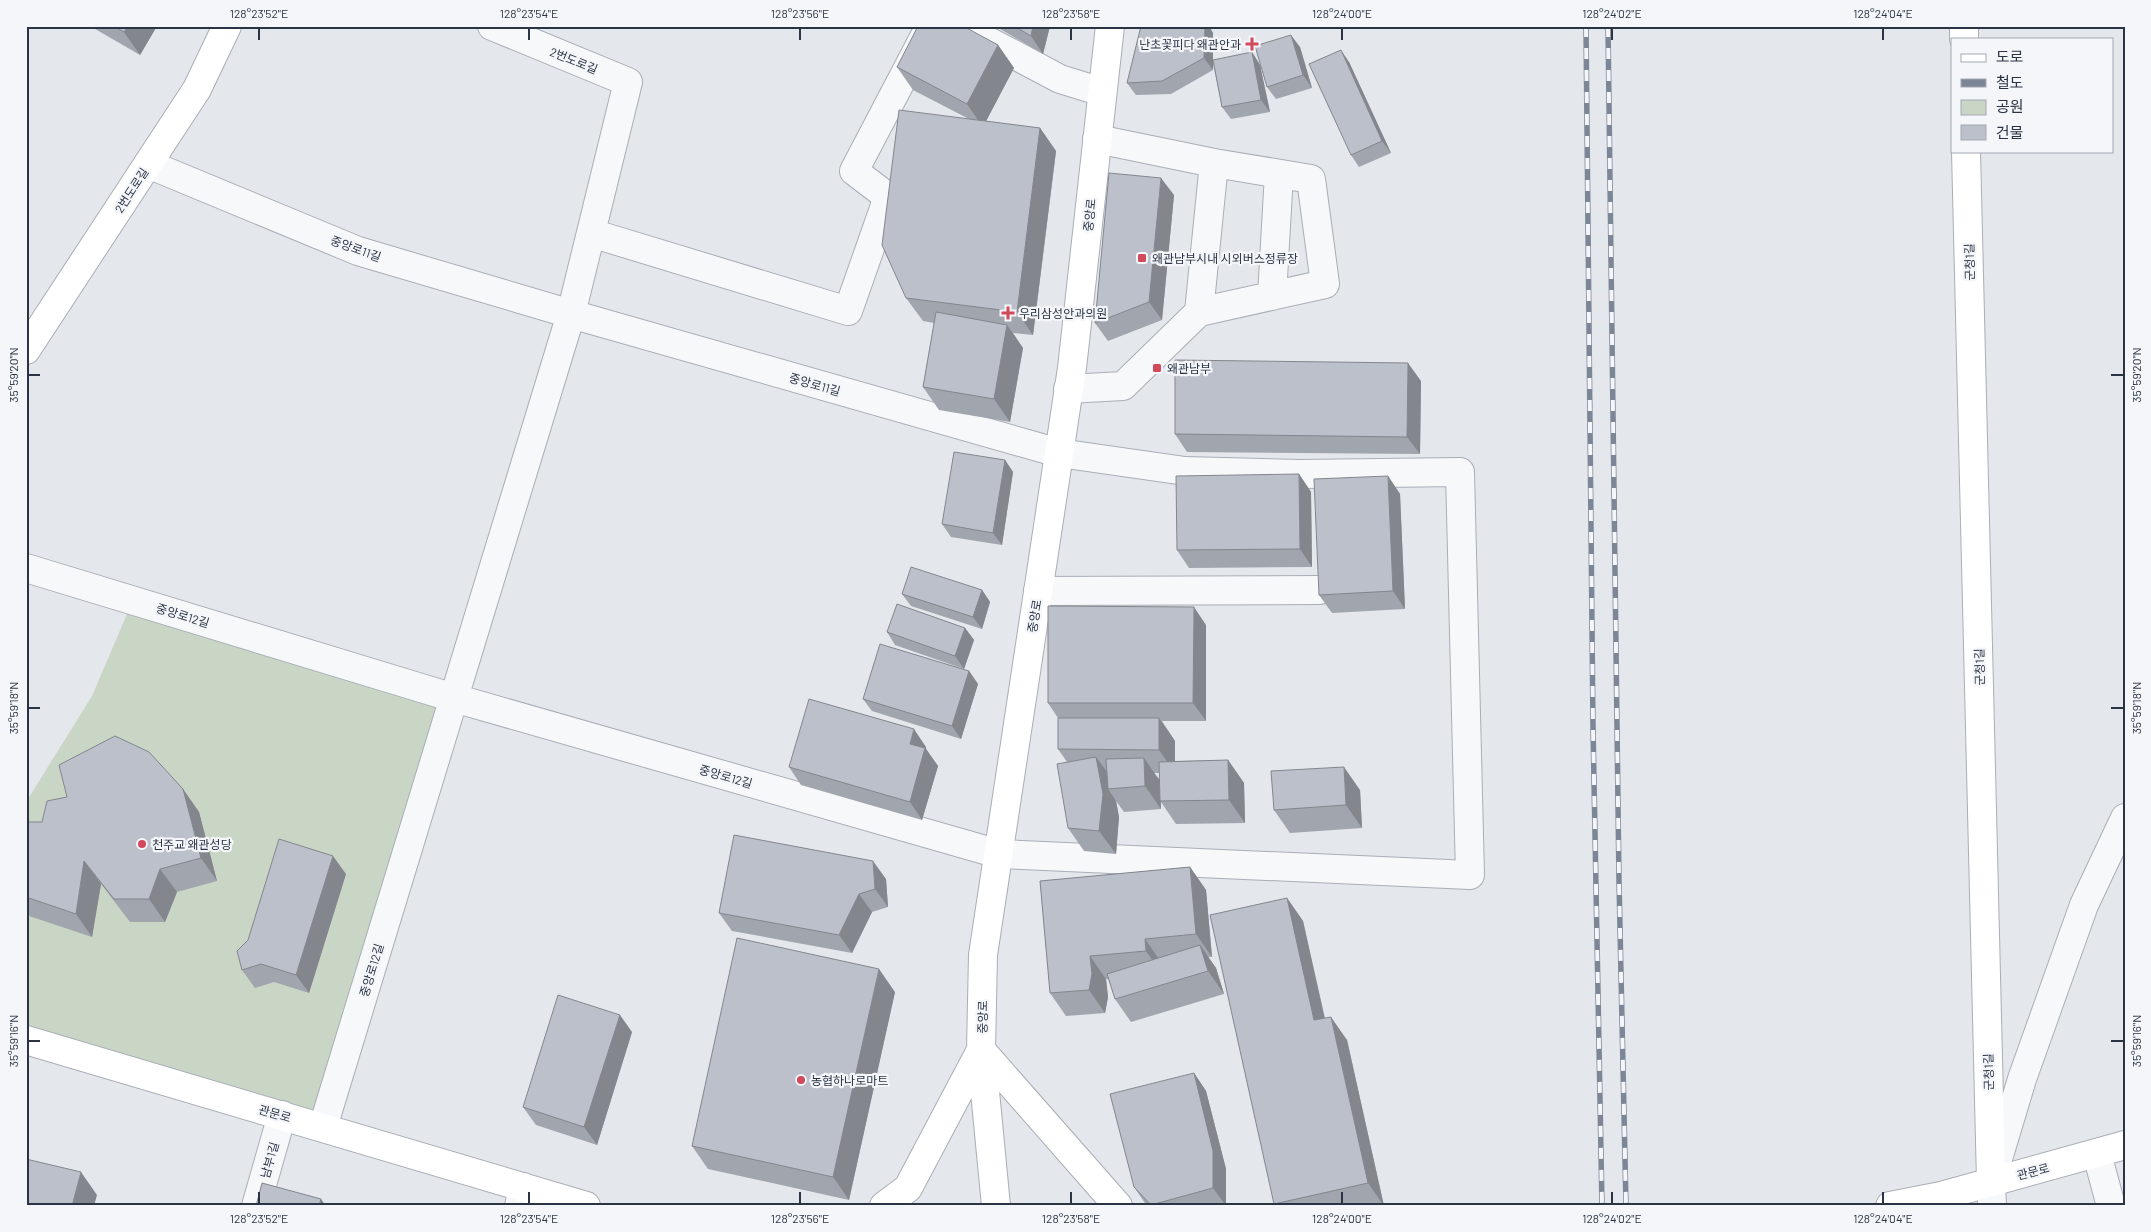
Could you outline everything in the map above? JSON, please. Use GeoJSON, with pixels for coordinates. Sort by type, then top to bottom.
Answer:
{"type":"FeatureCollection","features":[{"type":"Feature","properties":{"kind":"street","name":"2번도로길"},"geometry":{"type":"LineString","coordinates":[[26,350],[197,89],[227,26]]}},
{"type":"Feature","properties":{"kind":"street","name":"2번도로길"},"geometry":{"type":"LineString","coordinates":[[492,26],[628,82],[591,233]]}},
{"type":"Feature","properties":{"kind":"street"},"geometry":{"type":"LineString","coordinates":[[571,314],[591,233],[848,311],[888,197],[854,171],[930,26]]}},
{"type":"Feature","properties":{"kind":"street"},"geometry":{"type":"LineString","coordinates":[[960,26],[1060,79],[1102,92]]}},
{"type":"Feature","properties":{"kind":"street","name":"중앙로"},"geometry":{"type":"LineString","coordinates":[[996,1206],[981,1050],[982,955],[999,854],[1068,389],[1110,26]]}},
{"type":"Feature","properties":{"kind":"street"},"geometry":{"type":"LineString","coordinates":[[1068,389],[1123,386],[1199,312],[1325,284],[1311,179],[1214,162],[1097,138]]}},
{"type":"Feature","properties":{"kind":"street","name":"군청1길"},"geometry":{"type":"LineString","coordinates":[[1966,152],[1991,1194]]}},
{"type":"Feature","properties":{"kind":"street"},"geometry":{"type":"LineString","coordinates":[[1199,312],[1214,162]]}},
{"type":"Feature","properties":{"kind":"street","name":"중앙로11길"},"geometry":{"type":"LineString","coordinates":[[148,164],[358,251],[1058,453],[1185,471],[1300,474],[1460,472],[1470,875],[999,854]]}},
{"type":"Feature","properties":{"kind":"street"},"geometry":{"type":"LineString","coordinates":[[1272,296],[1279,174]]}},
{"type":"Feature","properties":{"kind":"street","name":"중앙로12길"},"geometry":{"type":"LineString","coordinates":[[323,1127],[571,314]]}},
{"type":"Feature","properties":{"kind":"street","name":"중앙로12길"},"geometry":{"type":"LineString","coordinates":[[26,568],[454,698],[999,854]]}},
{"type":"Feature","properties":{"kind":"street"},"geometry":{"type":"LineString","coordinates":[[1038,591],[1320,590]]}},
{"type":"Feature","properties":{"kind":"street"},"geometry":{"type":"LineString","coordinates":[[1991,1194],[2022,1079],[2084,905],[2125,818]]}},
{"type":"Feature","properties":{"kind":"street","name":"관문로"},"geometry":{"type":"LineString","coordinates":[[26,1040],[323,1127],[521,1196],[586,1206]]}},
{"type":"Feature","properties":{"kind":"street"},"geometry":{"type":"LineString","coordinates":[[884,1206],[908,1188],[981,1050],[1118,1206]]}},
{"type":"Feature","properties":{"kind":"street","name":"남부1길"},"geometry":{"type":"LineString","coordinates":[[256,1206],[282,1115]]}},
{"type":"Feature","properties":{"kind":"street","name":"관문로"},"geometry":{"type":"LineString","coordinates":[[1890,1206],[1941,1196],[1991,1194],[2097,1154],[2125,1146]]}},
{"type":"Feature","properties":{"kind":"street"},"geometry":{"type":"LineString","coordinates":[[2097,1154],[2111,1206]]}},
{"type":"Feature","properties":{"kind":"green space"},"geometry":{"type":"Polygon","coordinates":[[[133,600],[454,698],[323,1127],[26,1039],[26,802],[92,696],[133,600]]]}},
{"type":"Feature","properties":{"kind":"building"},"geometry":{"type":"Polygon","coordinates":[[[114,26],[128,26],[124,32],[114,26]]]}},
{"type":"Feature","properties":{"kind":"building"},"geometry":{"type":"Polygon","coordinates":[[[918,26],[963,26],[998,45],[967,104],[897,67],[918,26]]]}},
{"type":"Feature","properties":{"kind":"building"},"geometry":{"type":"Polygon","coordinates":[[[1014,26],[1033,26],[1031,36],[1014,26]]]}},
{"type":"Feature","properties":{"kind":"building"},"geometry":{"type":"Polygon","coordinates":[[[1141,26],[1205,26],[1204,58],[1162,81],[1127,83],[1141,26]]]}},
{"type":"Feature","properties":{"kind":"building"},"geometry":{"type":"Polygon","coordinates":[[[1291,35],[1303,75],[1267,87],[1255,46],[1291,35]]]}},
{"type":"Feature","properties":{"kind":"building"},"geometry":{"type":"Polygon","coordinates":[[[1341,50],[1382,141],[1351,155],[1309,64],[1341,50]]]}},
{"type":"Feature","properties":{"kind":"building"},"geometry":{"type":"Polygon","coordinates":[[[1252,52],[1261,100],[1222,107],[1213,60],[1252,52]]]}},
{"type":"Feature","properties":{"kind":"building"},"geometry":{"type":"Polygon","coordinates":[[[899,110],[1040,128],[1017,312],[906,298],[882,245],[899,110]]]}},
{"type":"Feature","properties":{"kind":"building","name":"왜관남부시내 시외버스정류장"},"geometry":{"type":"Polygon","coordinates":[[[1109,173],[1161,178],[1149,302],[1095,323],[1109,173]]]}},
{"type":"Feature","properties":{"kind":"building"},"geometry":{"type":"Polygon","coordinates":[[[936,312],[1007,325],[994,399],[923,387],[936,312]]]}},
{"type":"Feature","properties":{"kind":"building"},"geometry":{"type":"Polygon","coordinates":[[[1175,360],[1408,363],[1407,437],[1175,434],[1175,360]]]}},
{"type":"Feature","properties":{"kind":"building"},"geometry":{"type":"Polygon","coordinates":[[[954,452],[1005,460],[993,533],[942,524],[954,452]]]}},
{"type":"Feature","properties":{"kind":"building"},"geometry":{"type":"Polygon","coordinates":[[[1299,474],[1300,549],[1177,550],[1176,476],[1299,474]]]}},
{"type":"Feature","properties":{"kind":"building"},"geometry":{"type":"Polygon","coordinates":[[[1388,476],[1393,591],[1319,595],[1314,479],[1388,476]]]}},
{"type":"Feature","properties":{"kind":"building"},"geometry":{"type":"Polygon","coordinates":[[[911,567],[982,590],[973,617],[902,594],[911,567]]]}},
{"type":"Feature","properties":{"kind":"building"},"geometry":{"type":"Polygon","coordinates":[[[897,604],[965,628],[955,656],[887,632],[897,604]]]}},
{"type":"Feature","properties":{"kind":"building"},"geometry":{"type":"Polygon","coordinates":[[[1048,606],[1194,607],[1193,703],[1048,703],[1048,606]]]}},
{"type":"Feature","properties":{"kind":"building"},"geometry":{"type":"Polygon","coordinates":[[[880,644],[969,671],[952,726],[863,699],[880,644]]]}},
{"type":"Feature","properties":{"kind":"building"},"geometry":{"type":"Polygon","coordinates":[[[809,699],[914,729],[910,744],[925,748],[910,802],[789,767],[809,699]]]}},
{"type":"Feature","properties":{"kind":"building"},"geometry":{"type":"Polygon","coordinates":[[[1058,718],[1159,718],[1159,750],[1058,749],[1058,718]]]}},
{"type":"Feature","properties":{"kind":"building","name":"천주교 왜관성당"},"geometry":{"type":"Polygon","coordinates":[[[115,736],[149,752],[183,789],[201,858],[160,869],[149,899],[114,899],[84,861],[76,914],[26,897],[26,822],[42,822],[47,801],[67,797],[59,765],[115,736]]]}},
{"type":"Feature","properties":{"kind":"building"},"geometry":{"type":"Polygon","coordinates":[[[1096,757],[1103,794],[1099,831],[1068,828],[1057,764],[1096,757]]]}},
{"type":"Feature","properties":{"kind":"building"},"geometry":{"type":"Polygon","coordinates":[[[1144,758],[1145,786],[1108,789],[1106,759],[1144,758]]]}},
{"type":"Feature","properties":{"kind":"building"},"geometry":{"type":"Polygon","coordinates":[[[1228,760],[1229,800],[1160,801],[1159,762],[1228,760]]]}},
{"type":"Feature","properties":{"kind":"building"},"geometry":{"type":"Polygon","coordinates":[[[1344,767],[1346,805],[1274,810],[1271,771],[1344,767]]]}},
{"type":"Feature","properties":{"kind":"building"},"geometry":{"type":"Polygon","coordinates":[[[734,835],[873,861],[875,889],[859,894],[839,935],[719,913],[734,835]]]}},
{"type":"Feature","properties":{"kind":"building"},"geometry":{"type":"Polygon","coordinates":[[[279,839],[333,856],[296,975],[261,964],[242,970],[237,951],[248,940],[279,839]]]}},
{"type":"Feature","properties":{"kind":"building"},"geometry":{"type":"Polygon","coordinates":[[[1190,867],[1196,934],[1145,939],[1146,951],[1090,956],[1092,974],[1089,990],[1050,993],[1040,881],[1190,867]]]}},
{"type":"Feature","properties":{"kind":"building"},"geometry":{"type":"Polygon","coordinates":[[[1287,898],[1314,1020],[1331,1017],[1368,1183],[1274,1204],[1210,915],[1287,898]]]}},
{"type":"Feature","properties":{"kind":"building","name":"농협하나로마트"},"geometry":{"type":"Polygon","coordinates":[[[737,938],[879,969],[833,1177],[692,1146],[737,938]]]}},
{"type":"Feature","properties":{"kind":"building"},"geometry":{"type":"Polygon","coordinates":[[[1200,945],[1208,971],[1115,999],[1107,974],[1200,945]]]}},
{"type":"Feature","properties":{"kind":"building"},"geometry":{"type":"Polygon","coordinates":[[[558,995],[620,1015],[584,1127],[523,1107],[558,995]]]}},
{"type":"Feature","properties":{"kind":"building"},"geometry":{"type":"Polygon","coordinates":[[[1194,1073],[1213,1151],[1213,1188],[1151,1205],[1134,1187],[1110,1094],[1194,1073]]]}},
{"type":"Feature","properties":{"kind":"building"},"geometry":{"type":"Polygon","coordinates":[[[26,1159],[81,1172],[72,1206],[26,1206],[26,1159]]]}},
{"type":"Feature","properties":{"kind":"building"},"geometry":{"type":"Polygon","coordinates":[[[262,1183],[321,1199],[319,1206],[256,1206],[262,1183]]]}},
{"type":"Feature","properties":{"kind":"railway"},"geometry":{"type":"LineString","coordinates":[[1586,26],[1593,727],[1602,1206]]}},
{"type":"Feature","properties":{"kind":"railway"},"geometry":{"type":"LineString","coordinates":[[1608,26],[1619,881],[1626,1206]]}},
{"type":"Feature","properties":{"kind":"place","name":"난초꽃피다 왜관안과"},"geometry":{"type":"Point","coordinates":[1252,44]}},
{"type":"Feature","properties":{"kind":"place","name":"왜관남부시내 시외버스정류장"},"geometry":{"type":"Point","coordinates":[1142,258]}},
{"type":"Feature","properties":{"kind":"place","name":"우리삼성안과의원"},"geometry":{"type":"Point","coordinates":[1008,313]}},
{"type":"Feature","properties":{"kind":"place","name":"왜관남부"},"geometry":{"type":"Point","coordinates":[1157,368]}},
{"type":"Feature","properties":{"kind":"place","name":"천주교 왜관성당"},"geometry":{"type":"Point","coordinates":[142,844]}},
{"type":"Feature","properties":{"kind":"place","name":"농협하나로마트"},"geometry":{"type":"Point","coordinates":[801,1080]}}]}
